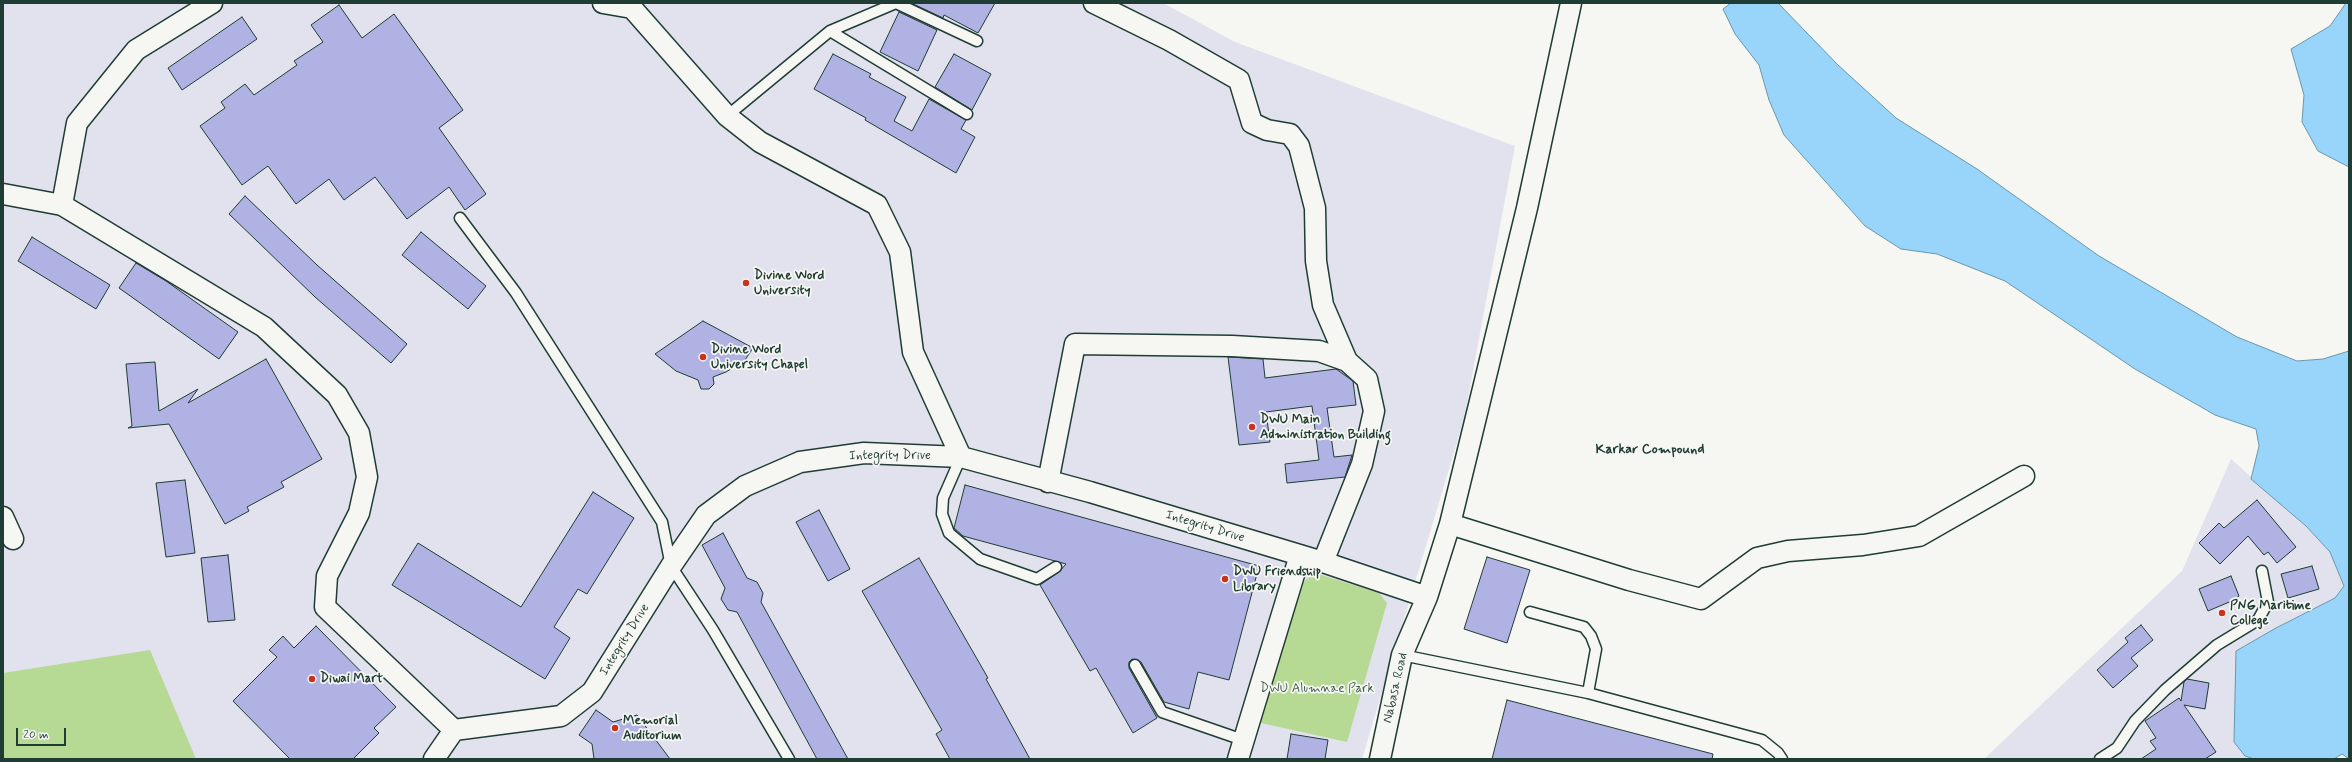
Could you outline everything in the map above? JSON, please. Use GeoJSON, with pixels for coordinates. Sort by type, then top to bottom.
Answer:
{"type":"FeatureCollection","features":[{"type":"Feature","properties":{"kind":"street"},"geometry":{"type":"LineString","coordinates":[[62,205],[77,123],[136,50],[212,3]]}},
{"type":"Feature","properties":{"kind":"street"},"geometry":{"type":"LineString","coordinates":[[603,3],[633,5],[727,116],[760,142],[877,205],[900,252],[913,352],[961,457]]}},
{"type":"Feature","properties":{"kind":"street"},"geometry":{"type":"LineString","coordinates":[[1094,3],[1168,40],[1239,80],[1252,123],[1267,130],[1290,134],[1299,146],[1315,208],[1316,261],[1323,304],[1347,361],[1366,379],[1374,411],[1362,464],[1323,562]]}},
{"type":"Feature","properties":{"kind":"street","name":"Nabasa Road"},"geometry":{"type":"LineString","coordinates":[[1380,759],[1402,655],[1427,597],[1450,524],[1527,208],[1571,3]]}},
{"type":"Feature","properties":{"kind":"street"},"geometry":{"type":"LineString","coordinates":[[3,194],[62,205],[264,327],[337,395],[359,433],[367,477],[359,513],[327,576],[325,607],[454,730],[434,759]]}},
{"type":"Feature","properties":{"kind":"street"},"geometry":{"type":"LineString","coordinates":[[1048,482],[1075,344],[1232,346],[1319,351],[1347,361]]}},
{"type":"Feature","properties":{"kind":"street","name":"Integrity Drive"},"geometry":{"type":"LineString","coordinates":[[454,730],[560,716],[592,692],[671,566],[706,515],[745,486],[800,462],[864,454],[961,457],[1048,482],[1090,492],[1300,555],[1427,597]]}},
{"type":"Feature","properties":{"kind":"street"},"geometry":{"type":"LineString","coordinates":[[1450,524],[1628,580],[1701,599],[1757,558],[1788,551],[1862,545],[1919,536],[2024,476]]}},
{"type":"Feature","properties":{"kind":"street"},"geometry":{"type":"LineString","coordinates":[[3,517],[13,539]]}},
{"type":"Feature","properties":{"kind":"street"},"geometry":{"type":"LineString","coordinates":[[1241,750],[1300,555]]}},
{"type":"Feature","properties":{"kind":"lane"},"geometry":{"type":"LineString","coordinates":[[727,116],[830,31],[896,3],[977,41]]}},
{"type":"Feature","properties":{"kind":"lane"},"geometry":{"type":"LineString","coordinates":[[830,31],[967,114]]}},
{"type":"Feature","properties":{"kind":"lane"},"geometry":{"type":"LineString","coordinates":[[460,218],[516,293],[662,522],[671,566],[713,630],[789,759]]}},
{"type":"Feature","properties":{"kind":"lane"},"geometry":{"type":"LineString","coordinates":[[961,457],[943,498],[942,514],[949,533],[980,559],[1037,579],[1056,568]]}},
{"type":"Feature","properties":{"kind":"lane"},"geometry":{"type":"LineString","coordinates":[[2100,759],[2117,748],[2135,721],[2165,690],[2218,645],[2258,620],[2268,602],[2262,571]]}},
{"type":"Feature","properties":{"kind":"lane"},"geometry":{"type":"LineString","coordinates":[[1530,612],[1584,627],[1591,636],[1596,649],[1588,693]]}},
{"type":"Feature","properties":{"kind":"lane"},"geometry":{"type":"LineString","coordinates":[[1402,655],[1588,693],[1762,740],[1778,752],[1782,759]]}},
{"type":"Feature","properties":{"kind":"lane"},"geometry":{"type":"LineString","coordinates":[[1135,665],[1162,712],[1241,750]]}},
{"type":"Feature","properties":{"kind":"shaded area","name":"Divine Word University"},"geometry":{"type":"Polygon","coordinates":[[[3,3],[1163,3],[1235,42],[1515,146],[1464,419],[1362,759],[3,759],[3,3]]]}},
{"type":"Feature","properties":{"kind":"shaded area","name":"PNG Maritime College"},"geometry":{"type":"Polygon","coordinates":[[[2231,459],[2306,526],[2330,552],[2344,586],[2336,598],[2276,628],[2245,756],[2254,759],[1984,759],[2182,571],[2231,459]]]}},
{"type":"Feature","properties":{"kind":"green space","name":"DWU Alumnae Park"},"geometry":{"type":"Polygon","coordinates":[[[1315,573],[1379,593],[1387,603],[1347,742],[1261,723],[1302,583],[1315,573]]]}},
{"type":"Feature","properties":{"kind":"green space"},"geometry":{"type":"Polygon","coordinates":[[[150,650],[196,759],[3,759],[3,673],[150,650]]]}},
{"type":"Feature","properties":{"kind":"water"},"geometry":{"type":"Polygon","coordinates":[[[1731,3],[1778,3],[1838,65],[1896,118],[1977,169],[2099,256],[2237,337],[2297,361],[2323,359],[2349,351],[2349,759],[2342,754],[2334,759],[2254,759],[2245,756],[2234,742],[2236,651],[2276,628],[2335,598],[2344,586],[2330,552],[2306,526],[2251,479],[2259,446],[2256,429],[2215,415],[2135,369],[2005,281],[1937,254],[1901,249],[1865,226],[1784,135],[1769,100],[1759,65],[1735,34],[1723,9],[1731,3]]]}},
{"type":"Feature","properties":{"kind":"water"},"geometry":{"type":"Polygon","coordinates":[[[2346,3],[2349,3],[2349,167],[2318,151],[2302,122],[2304,95],[2291,49],[2330,26],[2346,3]]]}},
{"type":"Feature","properties":{"kind":"building"},"geometry":{"type":"Polygon","coordinates":[[[911,3],[995,3],[978,33],[944,15],[943,18],[911,3]]]}},
{"type":"Feature","properties":{"kind":"building"},"geometry":{"type":"Polygon","coordinates":[[[339,5],[362,38],[394,14],[463,110],[439,128],[486,194],[465,210],[449,187],[407,219],[375,177],[344,200],[329,179],[296,204],[268,166],[242,185],[200,126],[225,108],[221,102],[245,84],[254,95],[297,65],[294,61],[323,42],[311,25],[339,5]]]}},
{"type":"Feature","properties":{"kind":"building"},"geometry":{"type":"Polygon","coordinates":[[[899,12],[937,30],[918,71],[880,52],[899,12]]]}},
{"type":"Feature","properties":{"kind":"building"},"geometry":{"type":"Polygon","coordinates":[[[242,17],[257,39],[182,90],[168,68],[242,17]]]}},
{"type":"Feature","properties":{"kind":"building"},"geometry":{"type":"Polygon","coordinates":[[[833,54],[871,74],[869,77],[906,97],[894,121],[912,131],[929,99],[966,120],[961,129],[975,137],[956,173],[865,120],[866,118],[814,89],[833,54]]]}},
{"type":"Feature","properties":{"kind":"building"},"geometry":{"type":"Polygon","coordinates":[[[954,54],[991,74],[972,110],[935,87],[954,54]]]}},
{"type":"Feature","properties":{"kind":"building"},"geometry":{"type":"Polygon","coordinates":[[[245,196],[317,265],[407,344],[391,363],[315,297],[229,214],[245,196]]]}},
{"type":"Feature","properties":{"kind":"building"},"geometry":{"type":"Polygon","coordinates":[[[421,232],[486,286],[468,309],[402,255],[421,232]]]}},
{"type":"Feature","properties":{"kind":"building"},"geometry":{"type":"Polygon","coordinates":[[[32,237],[110,285],[96,309],[18,261],[32,237]]]}},
{"type":"Feature","properties":{"kind":"building"},"geometry":{"type":"Polygon","coordinates":[[[136,263],[166,281],[238,332],[219,359],[119,288],[136,263]]]}},
{"type":"Feature","properties":{"kind":"building","name":"Divine Word University Chapel"},"geometry":{"type":"Polygon","coordinates":[[[703,321],[753,348],[745,360],[726,372],[713,377],[714,384],[709,389],[701,389],[698,380],[676,371],[655,354],[703,321]]]}},
{"type":"Feature","properties":{"kind":"building","name":"DWU Main Administration Building"},"geometry":{"type":"Polygon","coordinates":[[[1228,357],[1263,359],[1265,378],[1336,369],[1353,381],[1356,405],[1327,408],[1334,457],[1352,455],[1345,477],[1287,483],[1285,464],[1319,460],[1312,406],[1266,412],[1270,442],[1239,445],[1228,357]]]}},
{"type":"Feature","properties":{"kind":"building"},"geometry":{"type":"Polygon","coordinates":[[[266,359],[322,459],[281,482],[284,487],[247,507],[249,511],[225,524],[169,424],[128,428],[132,426],[126,364],[155,362],[159,411],[198,389],[188,403],[266,359]]]}},
{"type":"Feature","properties":{"kind":"building"},"geometry":{"type":"Polygon","coordinates":[[[185,480],[195,553],[166,557],[156,483],[185,480]]]}},
{"type":"Feature","properties":{"kind":"building"},"geometry":{"type":"Polygon","coordinates":[[[965,485],[1259,566],[1229,680],[1198,672],[1189,709],[1164,702],[1141,662],[1132,659],[1129,662],[1129,668],[1157,718],[1133,733],[1096,668],[1090,671],[1040,585],[1059,572],[1066,564],[963,536],[954,528],[965,485]]]}},
{"type":"Feature","properties":{"kind":"building"},"geometry":{"type":"Polygon","coordinates":[[[593,492],[634,518],[587,594],[578,589],[554,627],[570,638],[545,679],[392,585],[418,543],[521,607],[593,492]]]}},
{"type":"Feature","properties":{"kind":"building"},"geometry":{"type":"Polygon","coordinates":[[[2257,500],[2296,547],[2277,563],[2268,552],[2264,555],[2248,536],[2220,564],[2199,543],[2219,523],[2224,528],[2257,500]]]}},
{"type":"Feature","properties":{"kind":"building"},"geometry":{"type":"Polygon","coordinates":[[[819,510],[850,569],[828,581],[796,522],[819,510]]]}},
{"type":"Feature","properties":{"kind":"building"},"geometry":{"type":"Polygon","coordinates":[[[723,533],[747,578],[757,582],[763,593],[761,602],[848,759],[817,759],[737,612],[728,610],[721,599],[725,588],[702,545],[723,533]]]}},
{"type":"Feature","properties":{"kind":"building"},"geometry":{"type":"Polygon","coordinates":[[[228,555],[235,620],[208,622],[201,558],[228,555]]]}},
{"type":"Feature","properties":{"kind":"building"},"geometry":{"type":"Polygon","coordinates":[[[1487,557],[1530,570],[1507,643],[1464,629],[1487,557]]]}},
{"type":"Feature","properties":{"kind":"building"},"geometry":{"type":"Polygon","coordinates":[[[919,558],[988,678],[986,679],[1030,759],[950,759],[936,734],[942,730],[862,591],[919,558]]]}},
{"type":"Feature","properties":{"kind":"building"},"geometry":{"type":"Polygon","coordinates":[[[2312,566],[2319,589],[2288,598],[2281,574],[2312,566]]]}},
{"type":"Feature","properties":{"kind":"building"},"geometry":{"type":"Polygon","coordinates":[[[2231,576],[2239,596],[2234,600],[2208,611],[2199,589],[2231,576]]]}},
{"type":"Feature","properties":{"kind":"building"},"geometry":{"type":"Polygon","coordinates":[[[2141,625],[2153,640],[2131,658],[2138,666],[2113,688],[2097,670],[2128,642],[2125,638],[2141,625]]]}},
{"type":"Feature","properties":{"kind":"building","name":"Diwai Mart"},"geometry":{"type":"Polygon","coordinates":[[[316,626],[396,707],[374,728],[379,733],[353,759],[290,759],[233,701],[277,657],[269,650],[283,636],[294,648],[316,626]]]}},
{"type":"Feature","properties":{"kind":"building"},"geometry":{"type":"Polygon","coordinates":[[[2187,679],[2209,683],[2205,709],[2184,705],[2216,752],[2205,759],[2141,759],[2156,749],[2150,741],[2156,738],[2145,721],[2179,698],[2181,701],[2184,682],[2187,679]]]}},
{"type":"Feature","properties":{"kind":"building"},"geometry":{"type":"Polygon","coordinates":[[[1507,700],[1713,754],[1712,759],[1492,759],[1507,700]]]}},
{"type":"Feature","properties":{"kind":"building","name":"Memorial Auditorium"},"geometry":{"type":"Polygon","coordinates":[[[596,710],[613,722],[637,715],[670,759],[594,759],[592,744],[579,735],[596,710]]]}},
{"type":"Feature","properties":{"kind":"building"},"geometry":{"type":"Polygon","coordinates":[[[1291,734],[1328,740],[1325,759],[1287,759],[1291,734]]]}},
{"type":"Feature","properties":{"kind":"place","name":"Divine Word University"},"geometry":{"type":"Point","coordinates":[746,283]}},
{"type":"Feature","properties":{"kind":"place","name":"Divine Word University Chapel"},"geometry":{"type":"Point","coordinates":[703,357]}},
{"type":"Feature","properties":{"kind":"place","name":"DWU Main Administration Building"},"geometry":{"type":"Point","coordinates":[1252,427]}},
{"type":"Feature","properties":{"kind":"place","name":"DWU Friendship Library"},"geometry":{"type":"Point","coordinates":[1225,579]}},
{"type":"Feature","properties":{"kind":"place","name":"PNG Maritime College"},"geometry":{"type":"Point","coordinates":[2222,613]}},
{"type":"Feature","properties":{"kind":"place","name":"Diwai Mart"},"geometry":{"type":"Point","coordinates":[312,679]}},
{"type":"Feature","properties":{"kind":"place","name":"Memorial Auditorium"},"geometry":{"type":"Point","coordinates":[615,728]}},
{"type":"Feature","properties":{"kind":"district","name":"Karkar Compound"},"geometry":{"type":"Point","coordinates":[1650,450]}}]}
